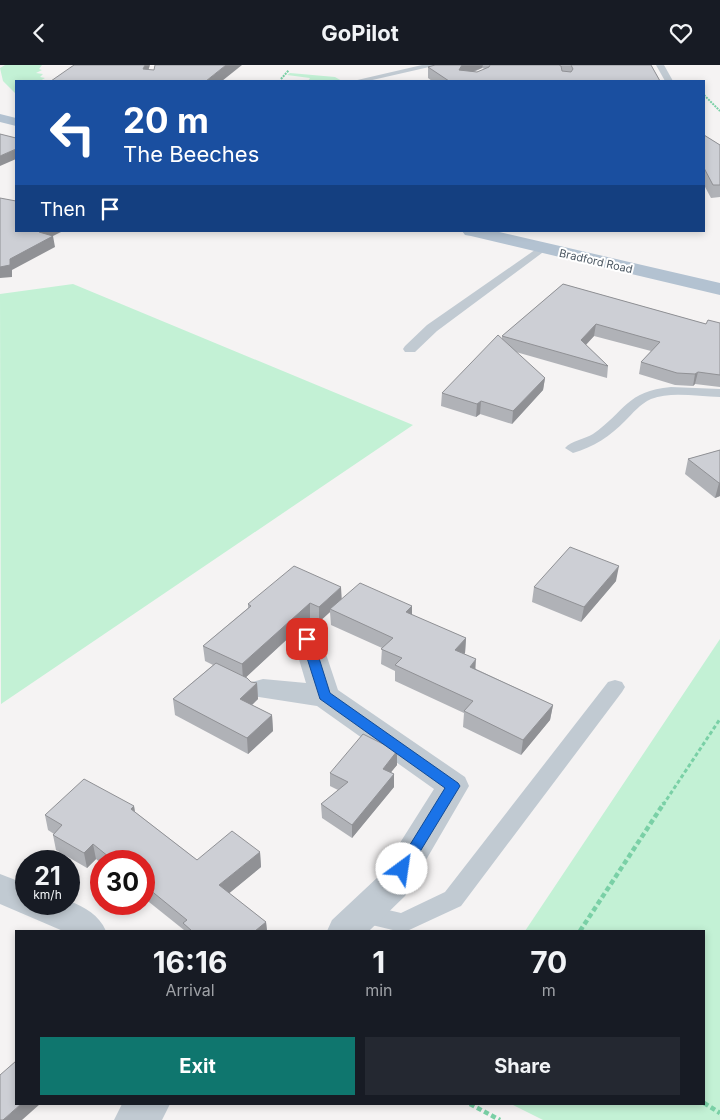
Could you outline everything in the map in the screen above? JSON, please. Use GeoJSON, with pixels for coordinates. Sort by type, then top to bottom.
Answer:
{"type":"FeatureCollection","features":[{"type":"Feature","properties":{"kind":"main road"},"geometry":{"type":"LineString","coordinates":[[0,118],[15,122]]}},
{"type":"Feature","properties":{"kind":"main road","name":"Bradford Road"},"geometry":{"type":"LineString","coordinates":[[476,232],[720,289]]}},
{"type":"Feature","properties":{"kind":"street"},"geometry":{"type":"LineString","coordinates":[[307,639],[324,696]]}},
{"type":"Feature","properties":{"kind":"street"},"geometry":{"type":"LineString","coordinates":[[263,689],[324,696],[453,786],[392,886],[354,922]]}},
{"type":"Feature","properties":{"kind":"street"},"geometry":{"type":"LineString","coordinates":[[0,888],[15,894]]}},
{"type":"Feature","properties":{"kind":"street"},"geometry":{"type":"LineString","coordinates":[[66,915],[87,930]]}},
{"type":"Feature","properties":{"kind":"street"},"geometry":{"type":"LineString","coordinates":[[135,1120],[148,1105]]}},
{"type":"Feature","properties":{"kind":"lane"},"geometry":{"type":"LineString","coordinates":[[660,65],[668,80]]}},
{"type":"Feature","properties":{"kind":"lane"},"geometry":{"type":"LineString","coordinates":[[362,80],[428,66]]}},
{"type":"Feature","properties":{"kind":"lane"},"geometry":{"type":"LineString","coordinates":[[410,349],[432,329],[542,248]]}},
{"type":"Feature","properties":{"kind":"lane"},"geometry":{"type":"LineString","coordinates":[[573,448],[592,442],[645,397],[673,393],[720,393]]}},
{"type":"Feature","properties":{"kind":"lane"},"geometry":{"type":"LineString","coordinates":[[354,922],[403,923],[452,899],[615,687]]}},
{"type":"Feature","properties":{"kind":"path"},"geometry":{"type":"LineString","coordinates":[[281,79],[289,70]]}},
{"type":"Feature","properties":{"kind":"path"},"geometry":{"type":"LineString","coordinates":[[705,96],[720,111]]}},
{"type":"Feature","properties":{"kind":"path"},"geometry":{"type":"LineString","coordinates":[[581,930],[720,719]]}},
{"type":"Feature","properties":{"kind":"path"},"geometry":{"type":"LineString","coordinates":[[705,1104],[720,1113]]}},
{"type":"Feature","properties":{"kind":"path"},"geometry":{"type":"LineString","coordinates":[[472,1105],[500,1120]]}},
{"type":"Feature","properties":{"kind":"green space"},"geometry":{"type":"Polygon","coordinates":[[[5,65],[42,65],[39,69],[42,70],[36,73],[43,74],[40,77],[45,78],[42,80],[15,80],[15,93],[3,81],[0,68],[5,65]]]}},
{"type":"Feature","properties":{"kind":"green space"},"geometry":{"type":"Polygon","coordinates":[[[290,73],[335,77],[340,80],[309,80],[310,78],[287,75],[290,73]]]}},
{"type":"Feature","properties":{"kind":"green space"},"geometry":{"type":"Polygon","coordinates":[[[73,284],[413,425],[1,704],[0,294],[73,284]]]}},
{"type":"Feature","properties":{"kind":"green space"},"geometry":{"type":"Polygon","coordinates":[[[720,639],[720,1120],[543,1120],[513,1105],[705,1105],[705,930],[526,930],[720,639]]]}},
{"type":"Feature","properties":{"kind":"building"},"geometry":{"type":"Polygon","coordinates":[[[74,65],[145,65],[143,69],[154,70],[155,65],[226,65],[207,80],[52,80],[74,65]]]}},
{"type":"Feature","properties":{"kind":"building"},"geometry":{"type":"Polygon","coordinates":[[[435,65],[462,65],[459,70],[477,72],[490,65],[559,65],[562,71],[571,72],[573,69],[571,65],[651,65],[659,80],[448,80],[428,67],[435,65]]]}},
{"type":"Feature","properties":{"kind":"building"},"geometry":{"type":"Polygon","coordinates":[[[0,134],[15,138],[15,149],[0,156],[0,134]]]}},
{"type":"Feature","properties":{"kind":"building"},"geometry":{"type":"Polygon","coordinates":[[[705,136],[720,145],[720,185],[713,185],[705,170],[705,136]]]}},
{"type":"Feature","properties":{"kind":"building"},"geometry":{"type":"Polygon","coordinates":[[[0,198],[15,201],[15,232],[39,232],[53,236],[10,259],[10,265],[0,267],[0,198]]]}},
{"type":"Feature","properties":{"kind":"building"},"geometry":{"type":"Polygon","coordinates":[[[563,284],[706,324],[708,320],[720,323],[720,375],[698,372],[695,374],[677,373],[641,362],[660,342],[596,324],[581,340],[608,366],[502,336],[563,284]]]}},
{"type":"Feature","properties":{"kind":"building"},"geometry":{"type":"Polygon","coordinates":[[[498,335],[545,378],[513,411],[481,401],[477,404],[442,393],[498,335]]]}},
{"type":"Feature","properties":{"kind":"building"},"geometry":{"type":"Polygon","coordinates":[[[720,450],[720,483],[688,459],[720,450]]]}},
{"type":"Feature","properties":{"kind":"building"},"geometry":{"type":"Polygon","coordinates":[[[570,547],[619,566],[584,607],[534,587],[570,547]]]}},
{"type":"Feature","properties":{"kind":"building"},"geometry":{"type":"Polygon","coordinates":[[[294,566],[341,587],[319,607],[310,603],[242,664],[203,646],[251,606],[248,604],[294,566]]]}},
{"type":"Feature","properties":{"kind":"building"},"geometry":{"type":"Polygon","coordinates":[[[360,583],[412,606],[406,612],[466,638],[455,650],[476,659],[470,667],[553,705],[523,740],[464,711],[473,701],[395,665],[402,658],[381,649],[393,638],[330,609],[360,583]]]}},
{"type":"Feature","properties":{"kind":"building"},"geometry":{"type":"Polygon","coordinates":[[[216,663],[247,678],[251,682],[257,683],[240,699],[272,715],[247,738],[173,699],[216,663]]]}},
{"type":"Feature","properties":{"kind":"building"},"geometry":{"type":"Polygon","coordinates":[[[363,734],[397,751],[383,769],[394,774],[352,825],[321,804],[348,782],[330,773],[363,734]]]}},
{"type":"Feature","properties":{"kind":"building"},"geometry":{"type":"Polygon","coordinates":[[[84,779],[134,806],[131,809],[197,860],[232,831],[260,852],[219,885],[266,922],[256,930],[191,930],[183,923],[187,920],[155,894],[155,850],[100,850],[93,844],[84,853],[53,835],[62,825],[45,815],[84,779]]]}},
{"type":"Feature","properties":{"kind":"building"},"geometry":{"type":"Polygon","coordinates":[[[15,1062],[15,1105],[20,1105],[3,1120],[0,1120],[0,1075],[15,1062]]]}},
{"type":"Feature","properties":{"kind":"route"},"geometry":{"type":"LineString","coordinates":[[307,639],[324,696],[453,786],[402,869]]}}]}
